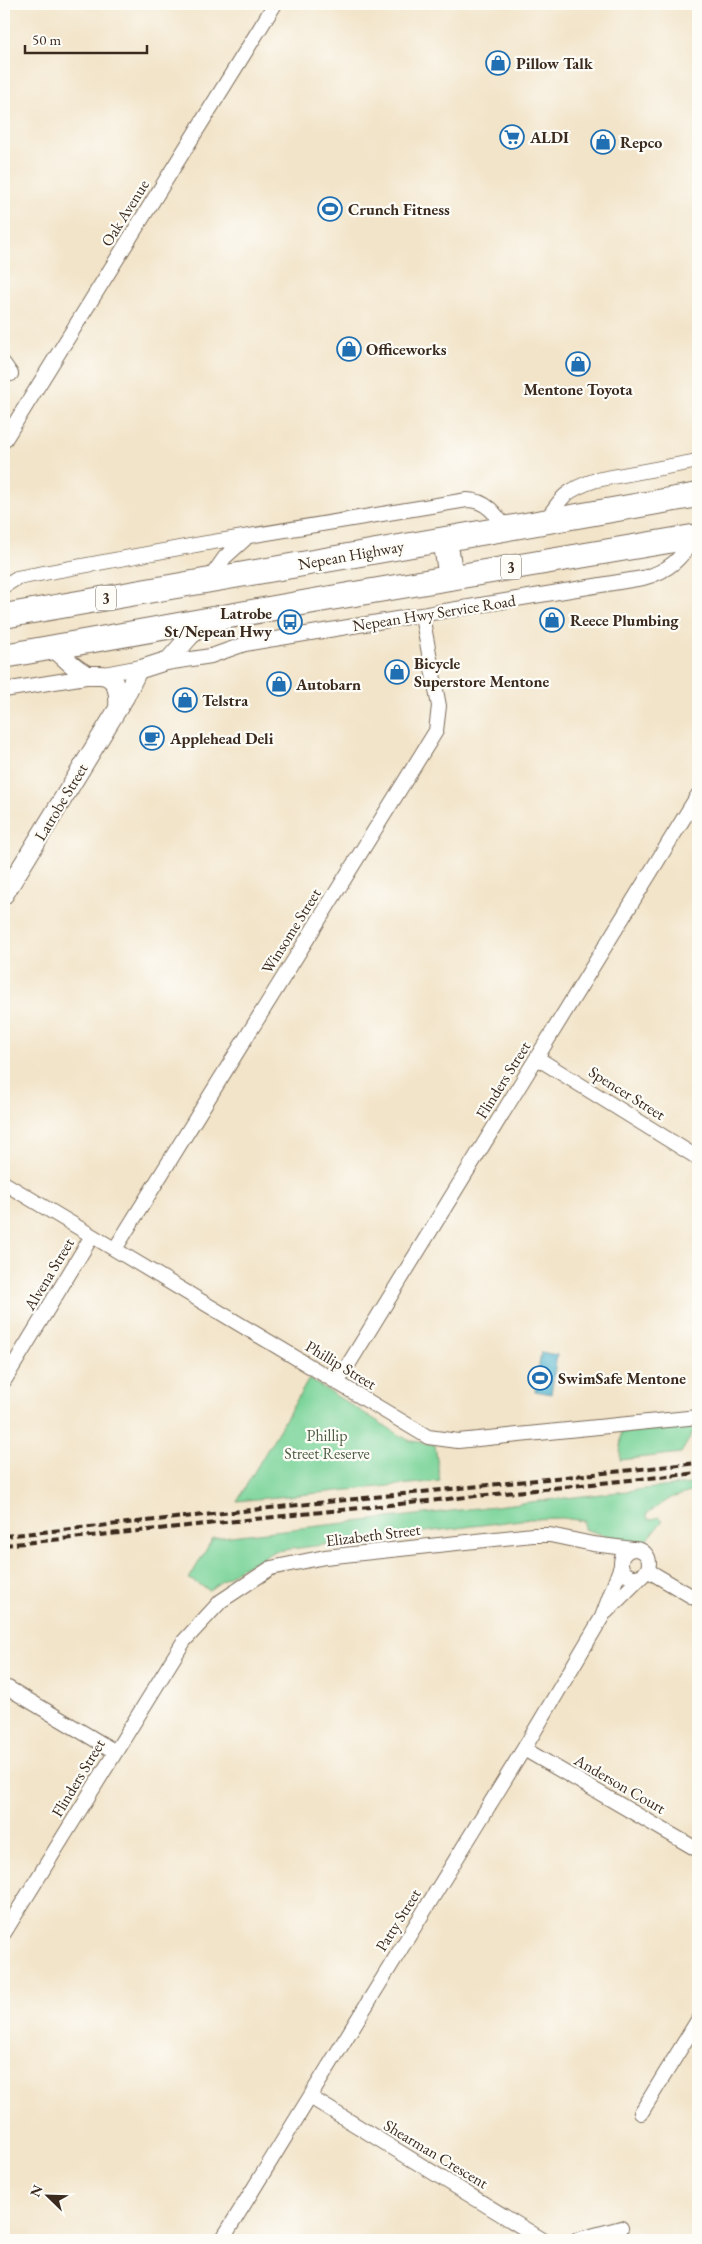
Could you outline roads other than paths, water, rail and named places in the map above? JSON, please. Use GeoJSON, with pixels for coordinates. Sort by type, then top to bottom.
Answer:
{"type":"FeatureCollection","features":[{"type":"Feature","properties":{"kind":"highway","name":"Nepean Highway"},"geometry":{"type":"LineString","coordinates":[[4,616],[698,495]]}},
{"type":"Feature","properties":{"kind":"highway","name":"3"},"geometry":{"type":"LineString","coordinates":[[4,656],[697,536]]}},
{"type":"Feature","properties":{"kind":"highway"},"geometry":{"type":"LineString","coordinates":[[445,539],[451,578]]}},
{"type":"Feature","properties":{"kind":"street","name":"Oak Avenue"},"geometry":{"type":"LineString","coordinates":[[4,441],[275,4]]}},
{"type":"Feature","properties":{"kind":"street"},"geometry":{"type":"LineString","coordinates":[[545,522],[561,497],[580,485],[596,480],[698,461]]}},
{"type":"Feature","properties":{"kind":"street"},"geometry":{"type":"LineString","coordinates":[[4,586],[17,578],[467,500],[475,500],[485,505],[497,516],[506,529]]}},
{"type":"Feature","properties":{"kind":"street","name":"Nepean Hwy Service Road"},"geometry":{"type":"LineString","coordinates":[[4,690],[211,656],[245,644],[422,616],[654,575],[681,558],[697,536]]}},
{"type":"Feature","properties":{"kind":"street"},"geometry":{"type":"LineString","coordinates":[[208,581],[225,557],[246,538]]}},
{"type":"Feature","properties":{"kind":"street","name":"Winsome Street"},"geometry":{"type":"LineString","coordinates":[[116,1249],[436,731],[439,706],[422,616]]}},
{"type":"Feature","properties":{"kind":"street","name":"Latrobe Street"},"geometry":{"type":"LineString","coordinates":[[4,895],[118,708],[135,674],[149,666],[171,658],[190,636],[207,621]]}},
{"type":"Feature","properties":{"kind":"street"},"geometry":{"type":"LineString","coordinates":[[53,648],[78,670],[107,677],[115,684],[118,708]]}},
{"type":"Feature","properties":{"kind":"street","name":"Flinders Street"},"geometry":{"type":"LineString","coordinates":[[337,1383],[697,802]]}},
{"type":"Feature","properties":{"kind":"street","name":"Spencer Street"},"geometry":{"type":"LineString","coordinates":[[537,1058],[698,1158]]}},
{"type":"Feature","properties":{"kind":"street","name":"Phillip Street"},"geometry":{"type":"LineString","coordinates":[[4,1183],[428,1437],[458,1441],[698,1417]]}},
{"type":"Feature","properties":{"kind":"street","name":"Alvena Street"},"geometry":{"type":"LineString","coordinates":[[4,1381],[92,1236]]}},
{"type":"Feature","properties":{"kind":"street","name":"Elizabeth Street"},"geometry":{"type":"LineString","coordinates":[[184,1641],[221,1601],[271,1568],[325,1557],[526,1535],[550,1535],[593,1544],[633,1549]]}},
{"type":"Feature","properties":{"kind":"street","name":"Elizabeth Street"},"geometry":{"type":"LineString","coordinates":[[593,1544],[621,1565]]}},
{"type":"Feature","properties":{"kind":"street"},"geometry":{"type":"LineString","coordinates":[[633,1549],[642,1550],[647,1556],[649,1564],[646,1571],[638,1577],[630,1576],[623,1571],[621,1565],[625,1553],[633,1549]]}},
{"type":"Feature","properties":{"kind":"street","name":"Patty Street"},"geometry":{"type":"LineString","coordinates":[[222,2240],[524,1748],[602,1616],[621,1565]]}},
{"type":"Feature","properties":{"kind":"street"},"geometry":{"type":"LineString","coordinates":[[646,1571],[698,1600]]}},
{"type":"Feature","properties":{"kind":"street","name":"Patty Street"},"geometry":{"type":"LineString","coordinates":[[602,1616],[646,1571]]}},
{"type":"Feature","properties":{"kind":"street","name":"Flinders Street"},"geometry":{"type":"LineString","coordinates":[[4,1933],[184,1641]]}},
{"type":"Feature","properties":{"kind":"street"},"geometry":{"type":"LineString","coordinates":[[4,1688],[8,1688],[114,1752]]}},
{"type":"Feature","properties":{"kind":"street","name":"Anderson Court"},"geometry":{"type":"LineString","coordinates":[[524,1748],[698,1850]]}},
{"type":"Feature","properties":{"kind":"street"},"geometry":{"type":"LineString","coordinates":[[641,2113],[698,2020]]}},
{"type":"Feature","properties":{"kind":"street","name":"Shearman Crescent"},"geometry":{"type":"LineString","coordinates":[[310,2098],[543,2240]]}},
{"type":"Feature","properties":{"kind":"street"},"geometry":{"type":"LineString","coordinates":[[576,2240],[622,2228]]}},
{"type":"Feature","properties":{"kind":"water"},"geometry":{"type":"Polygon","coordinates":[[[541,1352],[557,1355],[551,1394],[535,1391],[541,1352]]]}},
{"type":"Feature","properties":{"kind":"railway"},"geometry":{"type":"LineString","coordinates":[[4,1536],[698,1463]]}},
{"type":"Feature","properties":{"kind":"railway"},"geometry":{"type":"LineString","coordinates":[[4,1545],[698,1473]]}},
{"type":"Feature","properties":{"kind":"place","name":"Pillow Talk"},"geometry":{"type":"Point","coordinates":[498,63]}},
{"type":"Feature","properties":{"kind":"place","name":"ALDI"},"geometry":{"type":"Point","coordinates":[512,137]}},
{"type":"Feature","properties":{"kind":"place","name":"Repco"},"geometry":{"type":"Point","coordinates":[603,142]}},
{"type":"Feature","properties":{"kind":"place","name":"Crunch Fitness"},"geometry":{"type":"Point","coordinates":[330,209]}},
{"type":"Feature","properties":{"kind":"place","name":"Officeworks"},"geometry":{"type":"Point","coordinates":[349,349]}},
{"type":"Feature","properties":{"kind":"place","name":"Mentone Toyota"},"geometry":{"type":"Point","coordinates":[578,364]}},
{"type":"Feature","properties":{"kind":"place","name":"Reece Plumbing"},"geometry":{"type":"Point","coordinates":[552,620]}},
{"type":"Feature","properties":{"kind":"place","name":"Latrobe St/Nepean Hwy"},"geometry":{"type":"Point","coordinates":[290,622]}},
{"type":"Feature","properties":{"kind":"place","name":"Bicycle Superstore Mentone"},"geometry":{"type":"Point","coordinates":[397,672]}},
{"type":"Feature","properties":{"kind":"place","name":"Autobarn"},"geometry":{"type":"Point","coordinates":[279,684]}},
{"type":"Feature","properties":{"kind":"place","name":"Telstra"},"geometry":{"type":"Point","coordinates":[185,700]}},
{"type":"Feature","properties":{"kind":"place","name":"Applehead Deli"},"geometry":{"type":"Point","coordinates":[152,738]}},
{"type":"Feature","properties":{"kind":"place","name":"SwimSafe Mentone"},"geometry":{"type":"Point","coordinates":[540,1378]}},
{"type":"Feature","properties":{"kind":"park label","name":"Phillip Street Reserve"},"geometry":{"type":"Point","coordinates":[327,1444]}}]}
